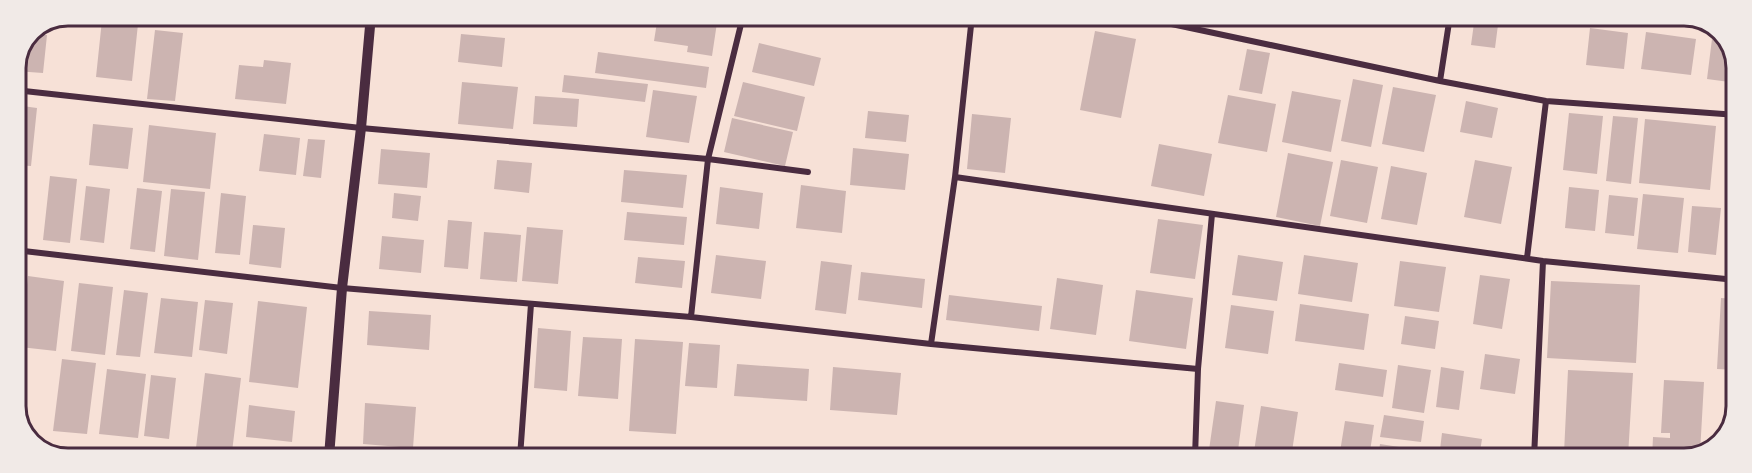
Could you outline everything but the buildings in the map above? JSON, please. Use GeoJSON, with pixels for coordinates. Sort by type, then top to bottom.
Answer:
{"type":"FeatureCollection","features":[{"type":"Feature","properties":{"kind":"street"},"geometry":{"type":"LineString","coordinates":[[330,448],[342,288],[361,128],[370,26]]}},
{"type":"Feature","properties":{"kind":"street"},"geometry":{"type":"LineString","coordinates":[[691,317],[708,159],[740,26]]}},
{"type":"Feature","properties":{"kind":"street"},"geometry":{"type":"LineString","coordinates":[[931,344],[955,177],[971,26]]}},
{"type":"Feature","properties":{"kind":"street"},"geometry":{"type":"LineString","coordinates":[[1181,26],[1546,101],[1726,114]]}},
{"type":"Feature","properties":{"kind":"street"},"geometry":{"type":"LineString","coordinates":[[1440,81],[1448,26]]}},
{"type":"Feature","properties":{"kind":"street"},"geometry":{"type":"LineString","coordinates":[[26,91],[361,128],[708,159],[808,172]]}},
{"type":"Feature","properties":{"kind":"street"},"geometry":{"type":"LineString","coordinates":[[1527,258],[1546,101]]}},
{"type":"Feature","properties":{"kind":"street"},"geometry":{"type":"LineString","coordinates":[[955,177],[1543,261],[1726,279]]}},
{"type":"Feature","properties":{"kind":"street"},"geometry":{"type":"LineString","coordinates":[[1195,448],[1198,369],[1212,214]]}},
{"type":"Feature","properties":{"kind":"street"},"geometry":{"type":"LineString","coordinates":[[26,251],[342,288],[691,317],[931,344],[1198,369]]}},
{"type":"Feature","properties":{"kind":"street"},"geometry":{"type":"LineString","coordinates":[[1534,448],[1543,261]]}},
{"type":"Feature","properties":{"kind":"street"},"geometry":{"type":"LineString","coordinates":[[521,448],[531,304]]}}]}
